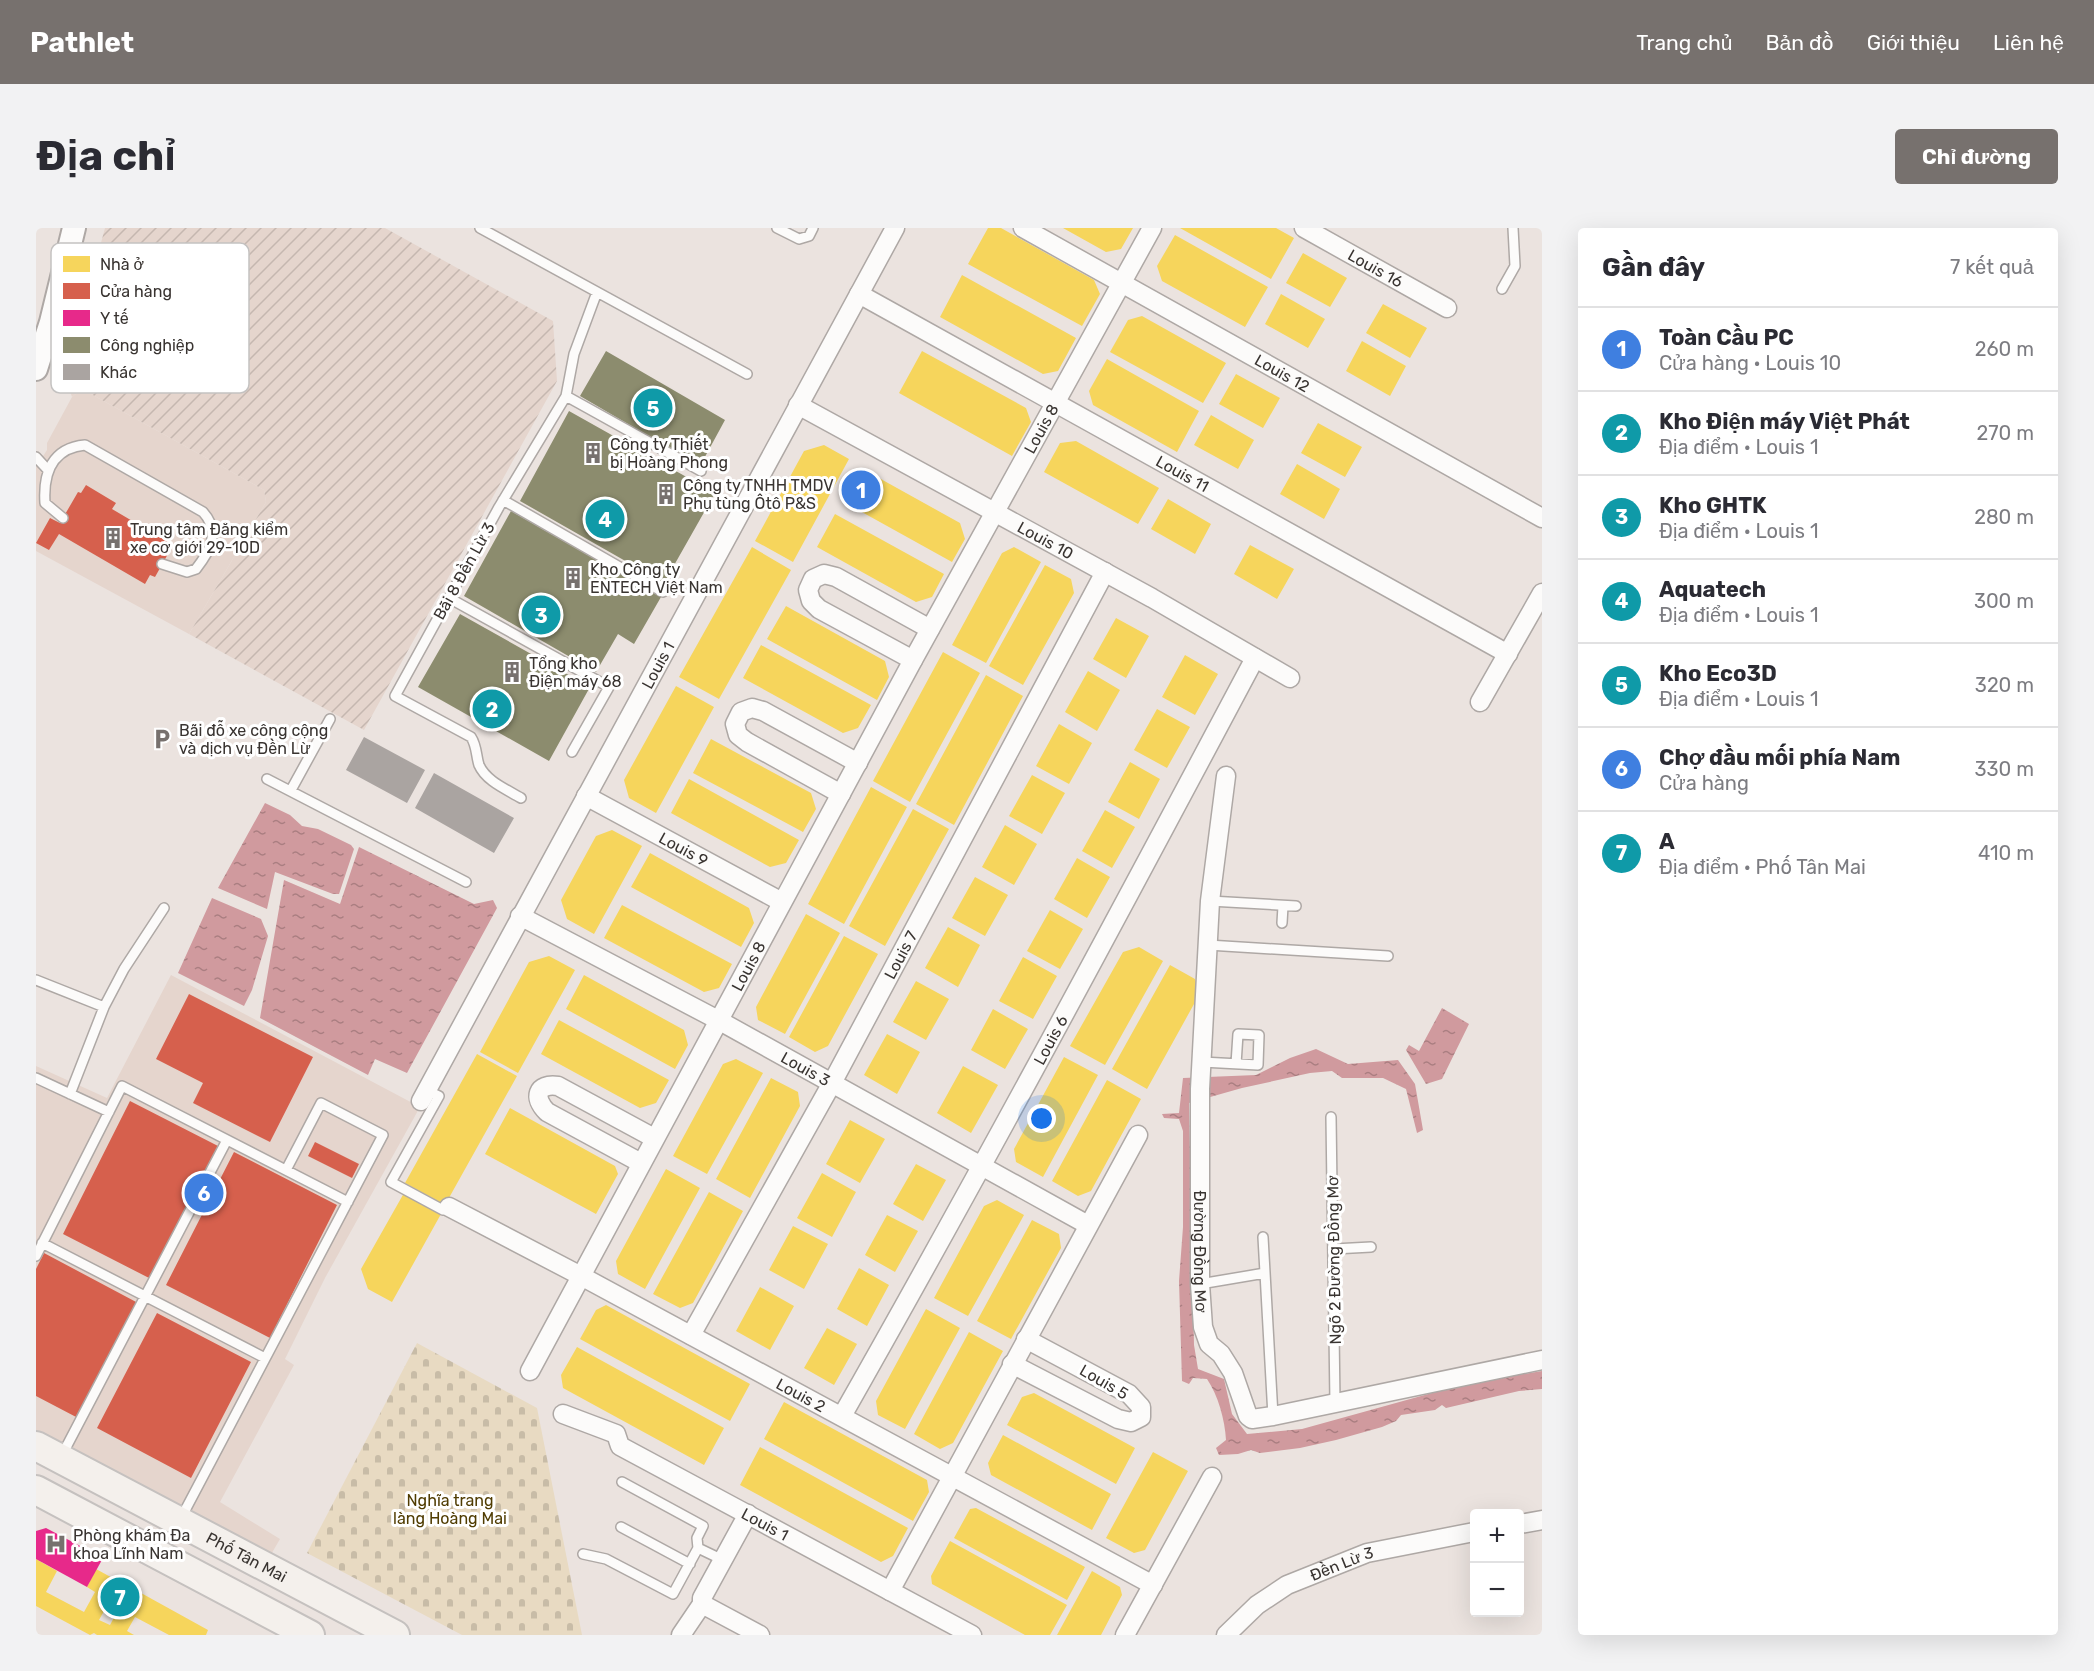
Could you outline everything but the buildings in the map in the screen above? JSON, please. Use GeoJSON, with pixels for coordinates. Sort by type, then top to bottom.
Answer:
{"type":"FeatureCollection","features":[{"type":"Feature","properties":{"kind":"main road","name":"Phố Tân Mai"},"geometry":{"type":"LineString","coordinates":[[48,1452],[395,1635]]}},
{"type":"Feature","properties":{"kind":"main road"},"geometry":{"type":"LineString","coordinates":[[36,1490],[310,1635]]}},
{"type":"Feature","properties":{"kind":"main road"},"geometry":{"type":"LineString","coordinates":[[250,1604],[269,1569]]}},
{"type":"Feature","properties":{"kind":"street"},"geometry":{"type":"LineString","coordinates":[[70,243],[74,228]]}},
{"type":"Feature","properties":{"kind":"street","name":"Louis 1"},"geometry":{"type":"LineString","coordinates":[[423,1095],[895,228]]}},
{"type":"Feature","properties":{"kind":"street","name":"Louis 12"},"geometry":{"type":"LineString","coordinates":[[1023,228],[1542,518]]}},
{"type":"Feature","properties":{"kind":"street","name":"Louis 8"},"geometry":{"type":"LineString","coordinates":[[530,1371],[913,660],[1152,228]]}},
{"type":"Feature","properties":{"kind":"street","name":"Louis 16"},"geometry":{"type":"LineString","coordinates":[[1304,228],[1447,308]]}},
{"type":"Feature","properties":{"kind":"street","name":"Louis 11"},"geometry":{"type":"LineString","coordinates":[[859,294],[1508,654]]}},
{"type":"Feature","properties":{"kind":"street"},"geometry":{"type":"LineString","coordinates":[[36,369],[51,322]]}},
{"type":"Feature","properties":{"kind":"street","name":"Louis 10"},"geometry":{"type":"LineString","coordinates":[[798,405],[1105,572],[1290,678]]}},
{"type":"Feature","properties":{"kind":"street","name":"Louis 7"},"geometry":{"type":"LineString","coordinates":[[692,1335],[832,1083],[1105,572]]}},
{"type":"Feature","properties":{"kind":"street"},"geometry":{"type":"LineString","coordinates":[[913,660],[819,609],[811,601],[808,590],[813,579],[824,574],[836,577],[930,629]]}},
{"type":"Feature","properties":{"kind":"street"},"geometry":{"type":"LineString","coordinates":[[1480,702],[1542,592]]}},
{"type":"Feature","properties":{"kind":"street","name":"Louis 6"},"geometry":{"type":"LineString","coordinates":[[842,1416],[982,1166],[1255,658]]}},
{"type":"Feature","properties":{"kind":"street"},"geometry":{"type":"LineString","coordinates":[[841,794],[738,735],[735,724],[741,712],[752,708],[763,711],[858,763]]}},
{"type":"Feature","properties":{"kind":"street","name":"Đường Đồng Mơ"},"geometry":{"type":"LineString","coordinates":[[1226,776],[1210,901],[1200,1089],[1200,1284],[1203,1327],[1209,1344],[1221,1354],[1233,1373],[1248,1416],[1252,1419],[1542,1360]]}},
{"type":"Feature","properties":{"kind":"street","name":"Louis 9"},"geometry":{"type":"LineString","coordinates":[[586,796],[782,902]]}},
{"type":"Feature","properties":{"kind":"street","name":"Louis 3"},"geometry":{"type":"LineString","coordinates":[[520,916],[718,1020],[1088,1225]]}},
{"type":"Feature","properties":{"kind":"street"},"geometry":{"type":"LineString","coordinates":[[641,1163],[547,1112],[538,1103],[537,1096],[541,1088],[548,1084],[558,1086],[654,1138]]}},
{"type":"Feature","properties":{"kind":"street"},"geometry":{"type":"LineString","coordinates":[[890,1591],[1138,1135]]}},
{"type":"Feature","properties":{"kind":"street","name":"Louis 2"},"geometry":{"type":"LineString","coordinates":[[449,1207],[692,1335],[1153,1584]]}},
{"type":"Feature","properties":{"kind":"street","name":"Louis 5"},"geometry":{"type":"LineString","coordinates":[[1012,1364],[1118,1419],[1131,1422],[1141,1417],[1141,1407],[1129,1394],[1026,1338]]}},
{"type":"Feature","properties":{"kind":"street","name":"Louis 1"},"geometry":{"type":"LineString","coordinates":[[563,1414],[616,1434],[620,1446],[972,1635]]}},
{"type":"Feature","properties":{"kind":"street"},"geometry":{"type":"LineString","coordinates":[[1125,1635],[1212,1477]]}},
{"type":"Feature","properties":{"kind":"street"},"geometry":{"type":"LineString","coordinates":[[681,1635],[702,1604],[702,1598],[748,1514]]}},
{"type":"Feature","properties":{"kind":"street"},"geometry":{"type":"LineString","coordinates":[[1524,1523],[1542,1520]]}},
{"type":"Feature","properties":{"kind":"street","name":"Đền Lừ 3"},"geometry":{"type":"LineString","coordinates":[[1226,1635],[1257,1605],[1287,1585],[1367,1553],[1470,1533]]}},
{"type":"Feature","properties":{"kind":"street"},"geometry":{"type":"LineString","coordinates":[[702,1604],[760,1635]]}},
{"type":"Feature","properties":{"kind":"lane"},"geometry":{"type":"LineString","coordinates":[[480,228],[747,374]]}},
{"type":"Feature","properties":{"kind":"lane"},"geometry":{"type":"LineString","coordinates":[[777,228],[799,239],[804,239],[809,236],[813,228]]}},
{"type":"Feature","properties":{"kind":"lane"},"geometry":{"type":"LineString","coordinates":[[1502,289],[1515,266],[1513,228]]}},
{"type":"Feature","properties":{"kind":"lane","name":"Bãi 8 Đền Lừ 3"},"geometry":{"type":"LineString","coordinates":[[520,798],[485,776],[478,762],[471,737],[395,696],[503,500],[566,396],[574,354],[597,292]]}},
{"type":"Feature","properties":{"kind":"lane"},"geometry":{"type":"LineString","coordinates":[[566,396],[701,471]]}},
{"type":"Feature","properties":{"kind":"lane"},"geometry":{"type":"LineString","coordinates":[[63,518],[45,503],[44,489],[47,469],[72,446],[85,445],[203,512],[210,520],[212,542],[196,569],[187,572],[162,564]]}},
{"type":"Feature","properties":{"kind":"lane"},"geometry":{"type":"LineString","coordinates":[[36,457],[47,469]]}},
{"type":"Feature","properties":{"kind":"lane"},"geometry":{"type":"LineString","coordinates":[[503,500],[663,592]]}},
{"type":"Feature","properties":{"kind":"lane"},"geometry":{"type":"LineString","coordinates":[[449,598],[609,687],[572,752]]}},
{"type":"Feature","properties":{"kind":"lane"},"geometry":{"type":"LineString","coordinates":[[291,790],[330,719]]}},
{"type":"Feature","properties":{"kind":"lane"},"geometry":{"type":"LineString","coordinates":[[267,779],[466,882]]}},
{"type":"Feature","properties":{"kind":"lane"},"geometry":{"type":"LineString","coordinates":[[1210,901],[1296,906]]}},
{"type":"Feature","properties":{"kind":"lane"},"geometry":{"type":"LineString","coordinates":[[1282,922],[1283,906]]}},
{"type":"Feature","properties":{"kind":"lane"},"geometry":{"type":"LineString","coordinates":[[70,1094],[104,1007],[124,969],[164,908]]}},
{"type":"Feature","properties":{"kind":"lane"},"geometry":{"type":"LineString","coordinates":[[1208,945],[1388,956]]}},
{"type":"Feature","properties":{"kind":"lane"},"geometry":{"type":"LineString","coordinates":[[36,980],[104,1007]]}},
{"type":"Feature","properties":{"kind":"lane"},"geometry":{"type":"LineString","coordinates":[[1202,1062],[1236,1064],[1258,1065],[1260,1031],[1238,1034],[1236,1064]]}},
{"type":"Feature","properties":{"kind":"lane"},"geometry":{"type":"LineString","coordinates":[[36,1078],[109,1112]]}},
{"type":"Feature","properties":{"kind":"lane"},"geometry":{"type":"LineString","coordinates":[[36,1256],[122,1086],[348,1202]]}},
{"type":"Feature","properties":{"kind":"lane"},"geometry":{"type":"LineString","coordinates":[[423,1095],[439,1096],[391,1182],[443,1210],[449,1207]]}},
{"type":"Feature","properties":{"kind":"lane"},"geometry":{"type":"LineString","coordinates":[[179,1522],[383,1135],[321,1103],[286,1170]]}},
{"type":"Feature","properties":{"kind":"lane","name":"Ngõ 2 Đường Đồng Mơ"},"geometry":{"type":"LineString","coordinates":[[1331,1117],[1335,1403]]}},
{"type":"Feature","properties":{"kind":"lane"},"geometry":{"type":"LineString","coordinates":[[48,1452],[145,1296],[226,1140]]}},
{"type":"Feature","properties":{"kind":"lane"},"geometry":{"type":"LineString","coordinates":[[1263,1237],[1273,1416]]}},
{"type":"Feature","properties":{"kind":"lane"},"geometry":{"type":"LineString","coordinates":[[42,1243],[265,1358]]}},
{"type":"Feature","properties":{"kind":"lane"},"geometry":{"type":"LineString","coordinates":[[1334,1250],[1371,1247]]}},
{"type":"Feature","properties":{"kind":"lane"},"geometry":{"type":"LineString","coordinates":[[1200,1284],[1265,1273]]}},
{"type":"Feature","properties":{"kind":"lane"},"geometry":{"type":"LineString","coordinates":[[583,1554],[606,1559],[674,1594],[698,1548],[697,1538],[703,1526],[622,1482]]}},
{"type":"Feature","properties":{"kind":"lane"},"geometry":{"type":"LineString","coordinates":[[621,1527],[690,1564]]}},
{"type":"Feature","properties":{"kind":"lane"},"geometry":{"type":"LineString","coordinates":[[698,1548],[723,1560]]}},
{"type":"Feature","properties":{"kind":"shaded area"},"geometry":{"type":"Polygon","coordinates":[[[105,228],[385,228],[553,321],[557,381],[364,730],[189,634],[266,502],[264,490],[89,393],[249,393],[249,243],[101,243],[105,228]]]}},
{"type":"Feature","properties":{"kind":"shaded area"},"geometry":{"type":"Polygon","coordinates":[[[77,393],[89,393],[264,490],[266,502],[189,634],[36,551],[36,467],[47,450],[47,443],[72,397],[77,393]]]}},
{"type":"Feature","properties":{"kind":"shaded area"},"geometry":{"type":"Polygon","coordinates":[[[171,975],[420,1107],[325,1278],[285,1359],[294,1365],[220,1502],[280,1539],[266,1563],[36,1444],[36,1066],[107,1098],[171,975]]]}},
{"type":"Feature","properties":{"kind":"green space","name":"Nghĩa trang làng Hoàng Mai"},"geometry":{"type":"Polygon","coordinates":[[[417,1343],[537,1408],[582,1635],[462,1635],[307,1553],[417,1343]]]}},
{"type":"Feature","properties":{"kind":"water"},"geometry":{"type":"Polygon","coordinates":[[[265,803],[290,815],[302,826],[318,829],[351,845],[354,849],[339,894],[333,894],[275,872],[267,909],[218,888],[265,803]]]}},
{"type":"Feature","properties":{"kind":"water"},"geometry":{"type":"Polygon","coordinates":[[[359,847],[474,904],[493,900],[497,908],[407,1073],[375,1059],[368,1075],[260,1018],[284,880],[340,904],[359,847]]]}},
{"type":"Feature","properties":{"kind":"water"},"geometry":{"type":"Polygon","coordinates":[[[212,898],[261,919],[268,936],[252,990],[244,1006],[178,973],[212,898]]]}},
{"type":"Feature","properties":{"kind":"water"},"geometry":{"type":"Polygon","coordinates":[[[1442,1008],[1469,1024],[1442,1079],[1426,1084],[1406,1050],[1409,1045],[1419,1051],[1442,1008]]]}},
{"type":"Feature","properties":{"kind":"water"},"geometry":{"type":"Polygon","coordinates":[[[1316,1049],[1348,1064],[1398,1060],[1415,1084],[1423,1130],[1417,1133],[1406,1089],[1383,1078],[1342,1078],[1332,1071],[1310,1073],[1242,1088],[1189,1103],[1194,1345],[1198,1369],[1224,1379],[1232,1414],[1247,1434],[1302,1429],[1468,1383],[1542,1371],[1542,1389],[1519,1391],[1446,1408],[1442,1405],[1435,1410],[1401,1415],[1396,1421],[1382,1427],[1300,1448],[1260,1453],[1251,1450],[1238,1454],[1219,1455],[1216,1448],[1226,1440],[1220,1408],[1211,1385],[1207,1379],[1193,1378],[1189,1384],[1182,1381],[1179,1281],[1183,1227],[1183,1131],[1179,1119],[1164,1118],[1162,1114],[1179,1113],[1183,1078],[1256,1075],[1290,1058],[1316,1049]]]}},
{"type":"Feature","properties":{"kind":"place","name":"Kho Eco3D"},"geometry":{"type":"Point","coordinates":[653,408]}},
{"type":"Feature","properties":{"kind":"place","name":"Công ty Thiết bị Hoàng Phong"},"geometry":{"type":"Point","coordinates":[593,453]}},
{"type":"Feature","properties":{"kind":"place","name":"Toàn Cầu PC"},"geometry":{"type":"Point","coordinates":[861,490]}},
{"type":"Feature","properties":{"kind":"place","name":"Công ty TNHH TMDV Phụ tùng Ôtô P&S"},"geometry":{"type":"Point","coordinates":[666,494]}},
{"type":"Feature","properties":{"kind":"place","name":"Aquatech"},"geometry":{"type":"Point","coordinates":[605,519]}},
{"type":"Feature","properties":{"kind":"place","name":"Trung tâm Đăng kiểm xe cơ giới 29-10D"},"geometry":{"type":"Point","coordinates":[113,538]}},
{"type":"Feature","properties":{"kind":"place","name":"Kho Công ty ENTECH Việt Nam"},"geometry":{"type":"Point","coordinates":[573,578]}},
{"type":"Feature","properties":{"kind":"place","name":"Kho GHTK"},"geometry":{"type":"Point","coordinates":[541,615]}},
{"type":"Feature","properties":{"kind":"place","name":"Tổng kho Điện máy 68"},"geometry":{"type":"Point","coordinates":[512,672]}},
{"type":"Feature","properties":{"kind":"place","name":"Kho Điện máy Việt Phát"},"geometry":{"type":"Point","coordinates":[492,709]}},
{"type":"Feature","properties":{"kind":"place","name":"Bãi đỗ xe công cộng và dịch vụ Đền Lừ"},"geometry":{"type":"Point","coordinates":[162,739]}},
{"type":"Feature","properties":{"kind":"place","name":"Chợ đầu mối phía Nam"},"geometry":{"type":"Point","coordinates":[204,1193]}},
{"type":"Feature","properties":{"kind":"place","name":"Phòng khám Đa khoa Lĩnh Nam"},"geometry":{"type":"Point","coordinates":[56,1544]}},
{"type":"Feature","properties":{"kind":"place","name":"A"},"geometry":{"type":"Point","coordinates":[120,1597]}}]}
